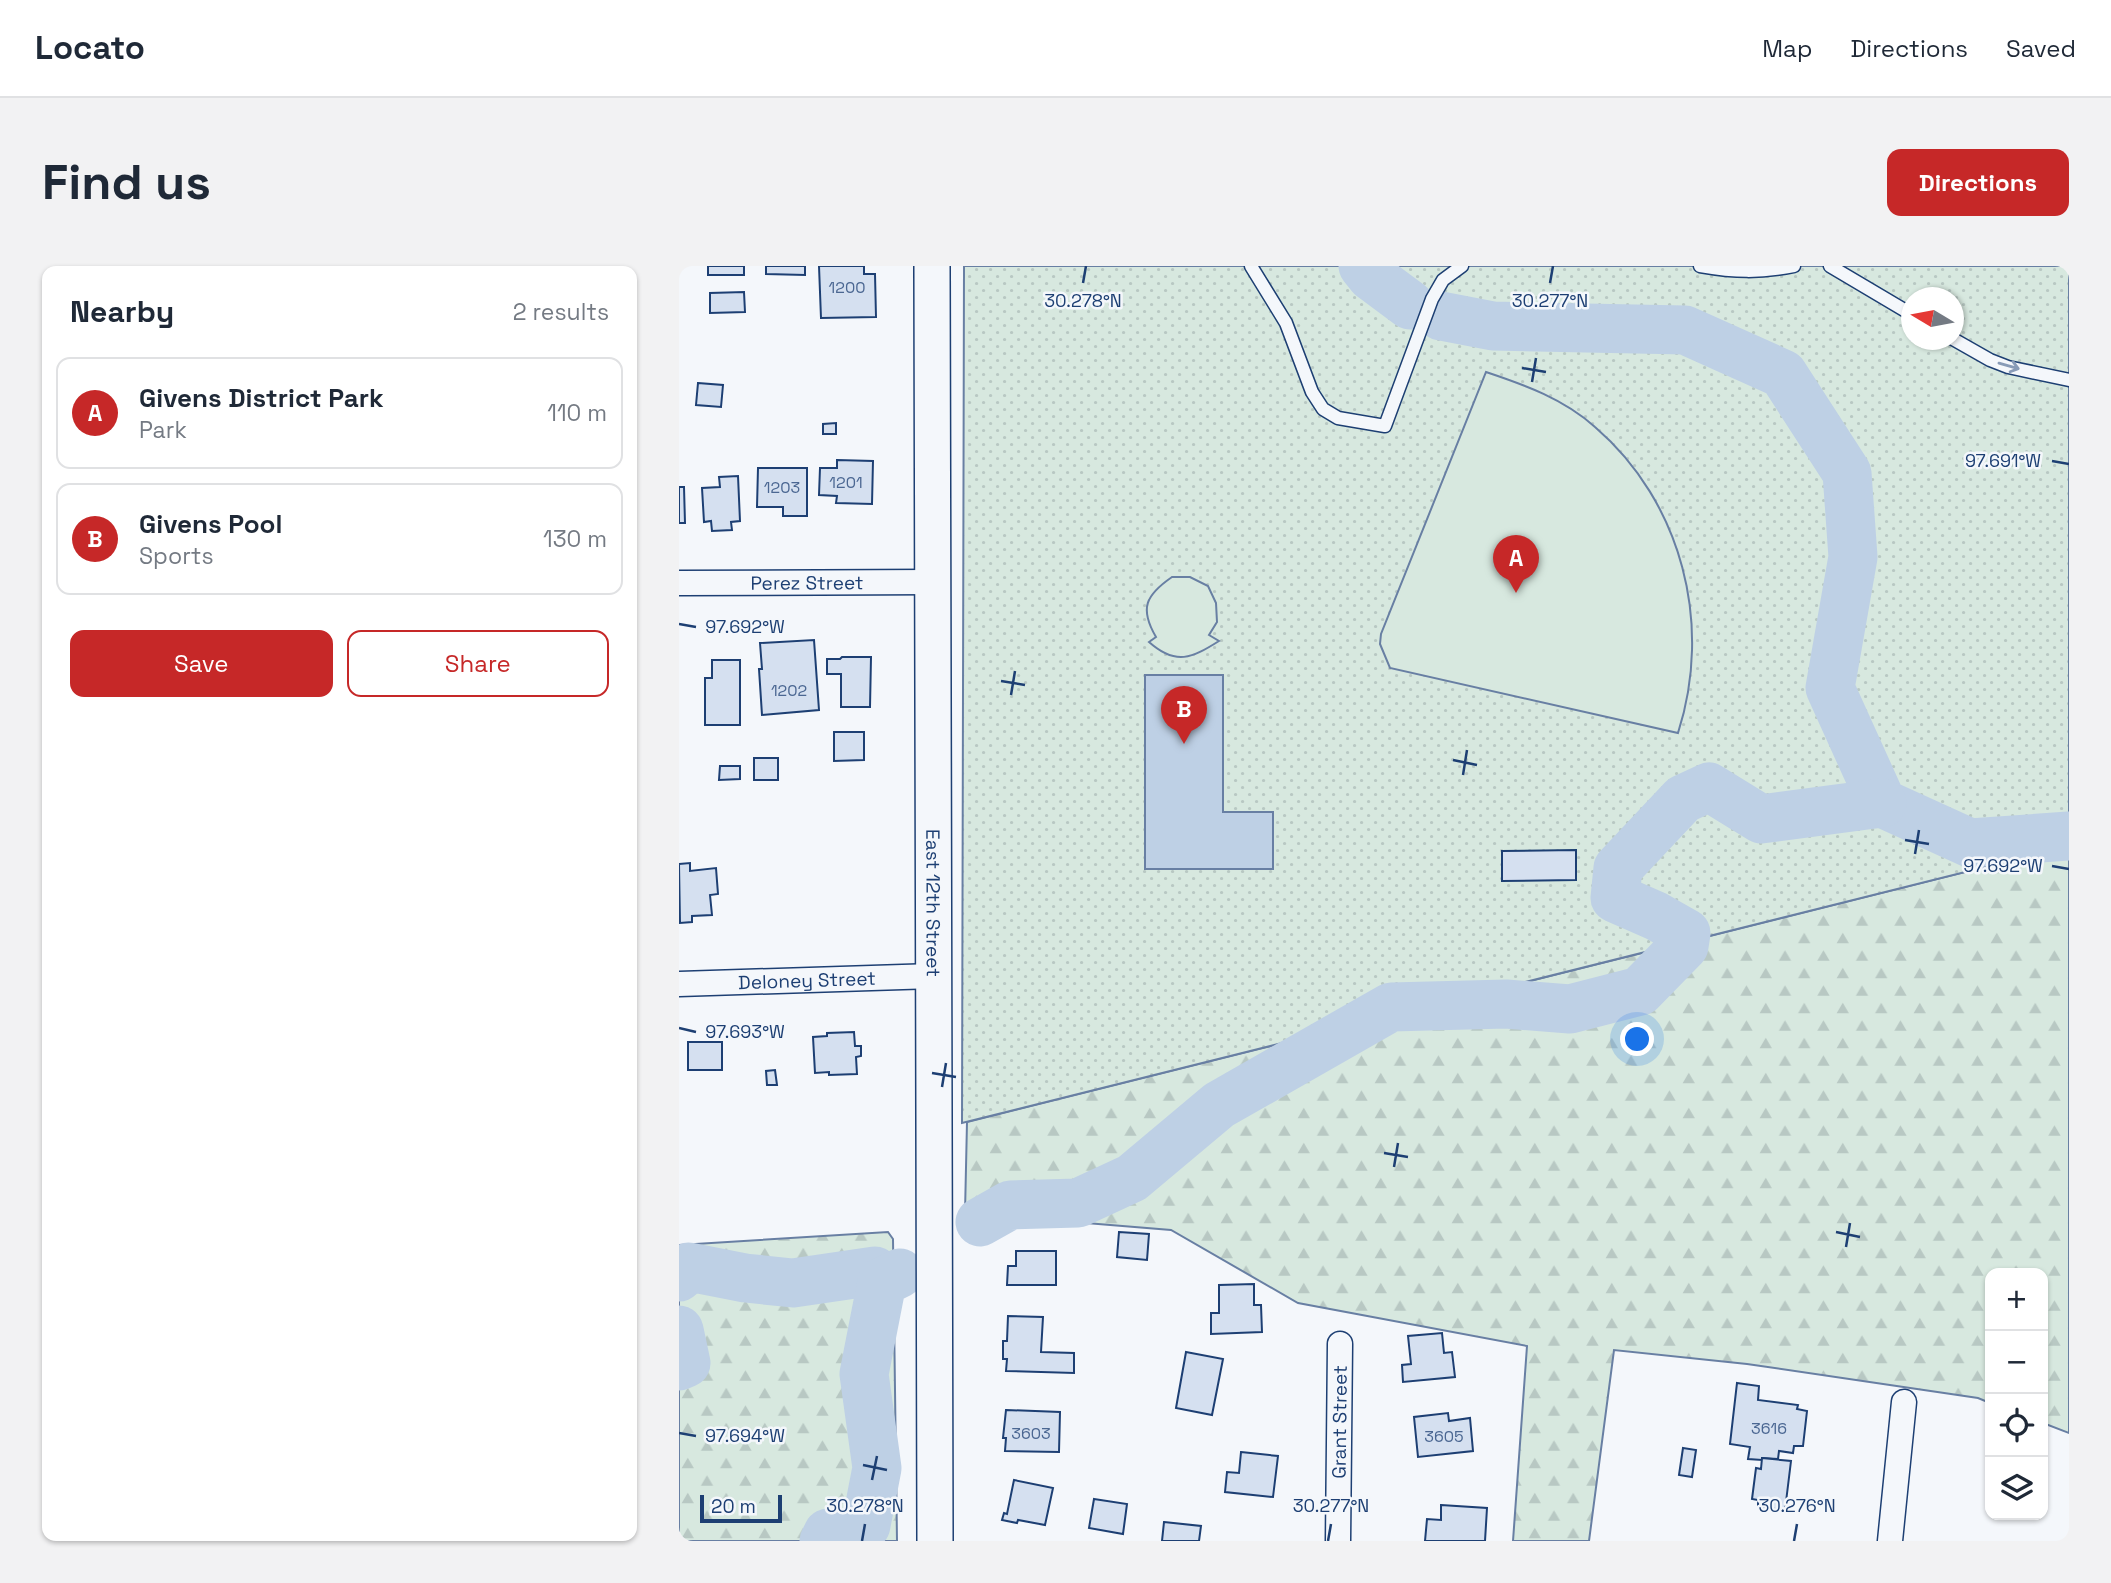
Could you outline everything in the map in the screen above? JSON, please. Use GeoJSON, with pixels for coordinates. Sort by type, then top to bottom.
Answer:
{"type":"FeatureCollection","features":[{"type":"Feature","properties":{"kind":"street","name":"East 12th Street"},"geometry":{"type":"LineString","coordinates":[[932,266],[935,1541]]}},
{"type":"Feature","properties":{"kind":"street","name":"Perez Street"},"geometry":{"type":"LineString","coordinates":[[679,583],[933,582]]}},
{"type":"Feature","properties":{"kind":"street","name":"Deloney Street"},"geometry":{"type":"LineString","coordinates":[[679,984],[934,976]]}},
{"type":"Feature","properties":{"kind":"street","name":"Grant Street"},"geometry":{"type":"LineString","coordinates":[[1338,1541],[1340,1344]]}},
{"type":"Feature","properties":{"kind":"street"},"geometry":{"type":"LineString","coordinates":[[1890,1541],[1904,1402]]}},
{"type":"Feature","properties":{"kind":"lane"},"geometry":{"type":"LineString","coordinates":[[1251,266],[1286,323],[1312,393],[1323,409],[1338,418],[1385,426],[1432,299],[1443,280],[1462,266]]}},
{"type":"Feature","properties":{"kind":"lane"},"geometry":{"type":"LineString","coordinates":[[1700,266],[1764,272],[1794,266]]}},
{"type":"Feature","properties":{"kind":"lane"},"geometry":{"type":"LineString","coordinates":[[1830,266],[1901,308]]}},
{"type":"Feature","properties":{"kind":"lane"},"geometry":{"type":"LineString","coordinates":[[1964,345],[2008,367],[2069,380]]}},
{"type":"Feature","properties":{"kind":"green space"},"geometry":{"type":"Polygon","coordinates":[[[964,266],[2069,266],[2069,846],[962,1123],[964,266]]]}},
{"type":"Feature","properties":{"kind":"green space"},"geometry":{"type":"Polygon","coordinates":[[[1486,372],[1543,394],[1583,417],[1625,457],[1650,491],[1669,528],[1682,567],[1690,608],[1692,650],[1688,692],[1678,733],[1390,668],[1380,644],[1381,634],[1486,372]]]}},
{"type":"Feature","properties":{"kind":"green space"},"geometry":{"type":"Polygon","coordinates":[[[1172,577],[1190,577],[1208,586],[1216,603],[1217,622],[1209,635],[1219,641],[1200,652],[1184,657],[1168,654],[1149,642],[1156,637],[1148,618],[1148,603],[1156,590],[1172,577]]]}},
{"type":"Feature","properties":{"kind":"green space"},"geometry":{"type":"Polygon","coordinates":[[[2069,846],[2069,1433],[2048,1425],[2048,1268],[1985,1268],[1985,1401],[1747,1364],[1614,1350],[1589,1541],[1513,1541],[1527,1346],[1298,1303],[1171,1230],[965,1213],[967,1122],[2069,846]]]}},
{"type":"Feature","properties":{"kind":"green space"},"geometry":{"type":"Polygon","coordinates":[[[888,1232],[893,1239],[897,1541],[679,1541],[679,1245],[888,1232]]]}},
{"type":"Feature","properties":{"kind":"water"},"geometry":{"type":"Polygon","coordinates":[[[1145,675],[1223,675],[1223,812],[1273,812],[1273,869],[1145,869],[1145,675]]]}},
{"type":"Feature","properties":{"kind":"building"},"geometry":{"type":"Polygon","coordinates":[[[708,266],[744,266],[744,275],[708,275],[708,266]]]}},
{"type":"Feature","properties":{"kind":"building"},"geometry":{"type":"Polygon","coordinates":[[[766,266],[805,266],[805,275],[766,274],[766,266]]]}},
{"type":"Feature","properties":{"kind":"building"},"geometry":{"type":"Polygon","coordinates":[[[819,266],[864,266],[864,274],[875,274],[876,317],[821,318],[819,266]]]}},
{"type":"Feature","properties":{"kind":"building"},"geometry":{"type":"Polygon","coordinates":[[[744,292],[745,312],[710,313],[710,293],[744,292]]]}},
{"type":"Feature","properties":{"kind":"building"},"geometry":{"type":"Polygon","coordinates":[[[698,383],[723,385],[721,407],[696,405],[698,383]]]}},
{"type":"Feature","properties":{"kind":"building"},"geometry":{"type":"Polygon","coordinates":[[[836,423],[836,434],[823,434],[823,424],[836,423]]]}},
{"type":"Feature","properties":{"kind":"building"},"geometry":{"type":"Polygon","coordinates":[[[837,460],[873,461],[872,504],[836,503],[837,496],[819,495],[820,468],[837,468],[837,460]]]}},
{"type":"Feature","properties":{"kind":"building"},"geometry":{"type":"Polygon","coordinates":[[[758,468],[807,468],[807,516],[783,516],[783,507],[757,507],[758,468]]]}},
{"type":"Feature","properties":{"kind":"building"},"geometry":{"type":"Polygon","coordinates":[[[738,476],[740,521],[731,522],[732,530],[712,531],[711,521],[704,522],[702,488],[720,487],[719,477],[738,476]]]}},
{"type":"Feature","properties":{"kind":"building"},"geometry":{"type":"Polygon","coordinates":[[[679,487],[684,487],[685,523],[679,523],[679,487]]]}},
{"type":"Feature","properties":{"kind":"building"},"geometry":{"type":"Polygon","coordinates":[[[814,640],[819,710],[762,715],[760,643],[814,640]]]}},
{"type":"Feature","properties":{"kind":"building"},"geometry":{"type":"Polygon","coordinates":[[[871,657],[870,707],[841,707],[841,674],[827,674],[827,659],[871,657]]]}},
{"type":"Feature","properties":{"kind":"building"},"geometry":{"type":"Polygon","coordinates":[[[712,660],[740,660],[740,725],[705,725],[705,678],[712,678],[712,660]]]}},
{"type":"Feature","properties":{"kind":"building"},"geometry":{"type":"Polygon","coordinates":[[[834,732],[864,732],[864,760],[834,761],[834,732]]]}},
{"type":"Feature","properties":{"kind":"building"},"geometry":{"type":"Polygon","coordinates":[[[754,758],[778,758],[778,780],[754,780],[754,758]]]}},
{"type":"Feature","properties":{"kind":"building"},"geometry":{"type":"Polygon","coordinates":[[[720,766],[740,766],[740,779],[719,780],[720,766]]]}},
{"type":"Feature","properties":{"kind":"building"},"geometry":{"type":"Polygon","coordinates":[[[1576,850],[1576,880],[1502,881],[1502,851],[1576,850]]]}},
{"type":"Feature","properties":{"kind":"building"},"geometry":{"type":"Polygon","coordinates":[[[690,863],[690,871],[716,868],[718,894],[710,895],[712,915],[692,916],[692,922],[680,923],[679,864],[690,863]]]}},
{"type":"Feature","properties":{"kind":"building"},"geometry":{"type":"Polygon","coordinates":[[[854,1032],[855,1046],[861,1046],[861,1056],[856,1057],[857,1074],[815,1073],[813,1037],[827,1036],[827,1033],[854,1032]]]}},
{"type":"Feature","properties":{"kind":"building"},"geometry":{"type":"Polygon","coordinates":[[[688,1042],[722,1042],[722,1070],[688,1070],[688,1042]]]}},
{"type":"Feature","properties":{"kind":"building"},"geometry":{"type":"Polygon","coordinates":[[[775,1070],[777,1085],[767,1085],[766,1071],[775,1070]]]}},
{"type":"Feature","properties":{"kind":"building"},"geometry":{"type":"Polygon","coordinates":[[[1119,1232],[1149,1234],[1147,1260],[1117,1257],[1119,1232]]]}},
{"type":"Feature","properties":{"kind":"building"},"geometry":{"type":"Polygon","coordinates":[[[1016,1251],[1056,1251],[1056,1285],[1007,1285],[1008,1266],[1016,1266],[1016,1251]]]}},
{"type":"Feature","properties":{"kind":"building"},"geometry":{"type":"Polygon","coordinates":[[[1254,1284],[1254,1305],[1261,1305],[1262,1332],[1211,1334],[1211,1313],[1219,1313],[1219,1285],[1254,1284]]]}},
{"type":"Feature","properties":{"kind":"building"},"geometry":{"type":"Polygon","coordinates":[[[1008,1316],[1043,1317],[1041,1352],[1074,1353],[1074,1373],[1006,1371],[1007,1359],[1003,1359],[1003,1341],[1007,1341],[1008,1316]]]}},
{"type":"Feature","properties":{"kind":"building"},"geometry":{"type":"Polygon","coordinates":[[[1442,1333],[1444,1353],[1452,1352],[1455,1377],[1403,1382],[1402,1365],[1411,1364],[1408,1336],[1442,1333]]]}},
{"type":"Feature","properties":{"kind":"building"},"geometry":{"type":"Polygon","coordinates":[[[1186,1352],[1223,1359],[1212,1415],[1176,1408],[1186,1352]]]}},
{"type":"Feature","properties":{"kind":"building"},"geometry":{"type":"Polygon","coordinates":[[[1737,1383],[1759,1386],[1758,1400],[1798,1405],[1797,1409],[1807,1411],[1803,1446],[1794,1446],[1793,1453],[1779,1451],[1778,1459],[1762,1460],[1748,1459],[1750,1447],[1730,1444],[1737,1383]]]}},
{"type":"Feature","properties":{"kind":"building"},"geometry":{"type":"Polygon","coordinates":[[[1006,1410],[1060,1412],[1059,1452],[1005,1451],[1006,1438],[1003,1438],[1006,1410]]]}},
{"type":"Feature","properties":{"kind":"building"},"geometry":{"type":"Polygon","coordinates":[[[1448,1413],[1449,1421],[1470,1418],[1473,1451],[1418,1457],[1414,1417],[1448,1413]]]}},
{"type":"Feature","properties":{"kind":"building"},"geometry":{"type":"Polygon","coordinates":[[[1683,1448],[1696,1450],[1692,1477],[1679,1475],[1683,1448]]]}},
{"type":"Feature","properties":{"kind":"building"},"geometry":{"type":"Polygon","coordinates":[[[1241,1452],[1278,1456],[1273,1497],[1225,1492],[1227,1472],[1239,1473],[1241,1452]]]}},
{"type":"Feature","properties":{"kind":"building"},"geometry":{"type":"Polygon","coordinates":[[[1762,1458],[1791,1461],[1785,1510],[1758,1507],[1758,1500],[1752,1499],[1756,1468],[1761,1469],[1762,1458]]]}},
{"type":"Feature","properties":{"kind":"building"},"geometry":{"type":"Polygon","coordinates":[[[1014,1480],[1053,1488],[1045,1525],[1002,1520],[1004,1513],[1007,1514],[1014,1480]]]}},
{"type":"Feature","properties":{"kind":"building"},"geometry":{"type":"Polygon","coordinates":[[[1094,1499],[1127,1504],[1123,1534],[1089,1528],[1094,1499]]]}},
{"type":"Feature","properties":{"kind":"building"},"geometry":{"type":"Polygon","coordinates":[[[1441,1505],[1487,1508],[1485,1541],[1425,1541],[1427,1519],[1441,1520],[1441,1505]]]}},
{"type":"Feature","properties":{"kind":"building"},"geometry":{"type":"Polygon","coordinates":[[[1164,1522],[1201,1526],[1199,1541],[1162,1541],[1164,1522]]]}},
{"type":"Feature","properties":{"kind":"waterway"},"geometry":{"type":"LineString","coordinates":[[1363,266],[1371,276],[1410,305]]}},
{"type":"Feature","properties":{"kind":"waterway"},"geometry":{"type":"LineString","coordinates":[[1441,316],[1493,326],[1685,330],[1783,374],[1847,473],[1853,557],[1830,688],[1882,803],[1970,843],[2069,836]]}},
{"type":"Feature","properties":{"kind":"waterway"},"geometry":{"type":"LineString","coordinates":[[980,1222],[1010,1205],[1078,1203],[1132,1178],[1219,1105],[1391,1007],[1506,1004],[1570,1009],[1640,991],[1684,946],[1686,933],[1615,898],[1618,868],[1683,799],[1709,787],[1761,819],[1882,803]]}},
{"type":"Feature","properties":{"kind":"waterway"},"geometry":{"type":"LineString","coordinates":[[679,1277],[689,1267],[745,1278],[793,1283],[875,1271],[882,1282]]}},
{"type":"Feature","properties":{"kind":"waterway"},"geometry":{"type":"LineString","coordinates":[[824,1541],[828,1533],[847,1536],[866,1525],[877,1468],[864,1374],[882,1282],[900,1273]]}},
{"type":"Feature","properties":{"kind":"waterway"},"geometry":{"type":"LineString","coordinates":[[679,1330],[686,1363],[679,1366]]}},
{"type":"Feature","properties":{"kind":"place","name":"Givens District Park"},"geometry":{"type":"Point","coordinates":[1516,593]}},
{"type":"Feature","properties":{"kind":"place","name":"Givens Pool"},"geometry":{"type":"Point","coordinates":[1184,744]}}]}
